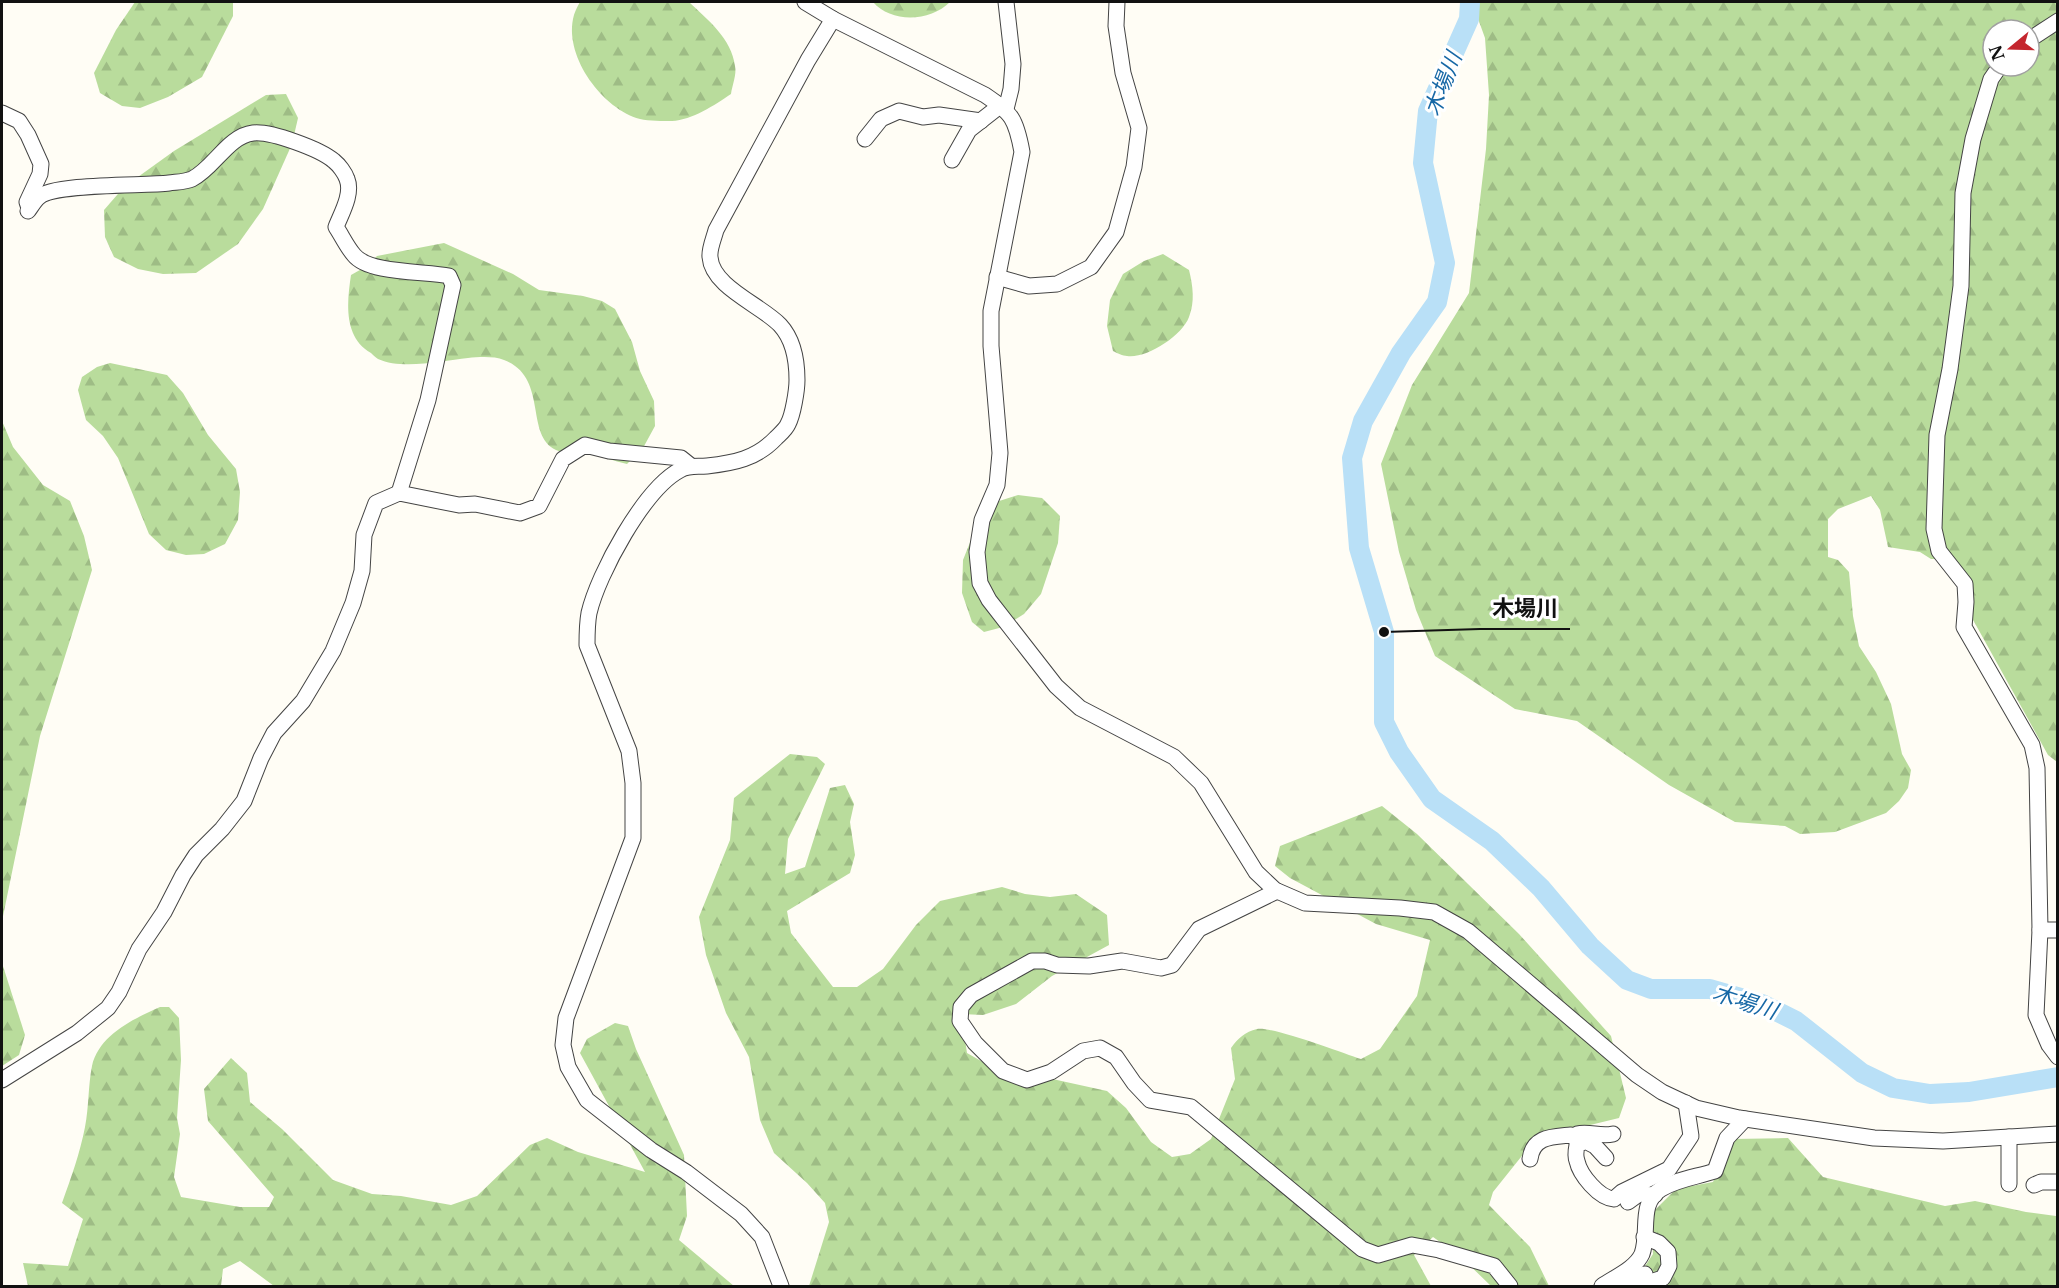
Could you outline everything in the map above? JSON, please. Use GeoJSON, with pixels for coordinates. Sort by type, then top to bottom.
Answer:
{"type":"FeatureCollection","features":[{"type":"Feature","properties":{"kind":"street"},"geometry":{"type":"LineString","coordinates":[[805,2],[985,95],[1003,107],[1017,126],[1022,152],[992,311],[991,346],[1000,453],[997,485],[982,520],[977,552],[980,583],[989,600],[1056,686],[1080,708],[1174,757],[1201,783],[1256,872],[1277,891],[1305,903],[1434,912],[1468,931],[1637,1076],[1662,1092],[1696,1108],[1745,1119],[1874,1138],[1942,1141],[2058,1134]]}},
{"type":"Feature","properties":{"kind":"street"},"geometry":{"type":"LineString","coordinates":[[952,160],[969,130],[1003,107],[1011,89],[1013,64],[1006,2]]}},
{"type":"Feature","properties":{"kind":"street"},"geometry":{"type":"LineString","coordinates":[[997,277],[1029,286],[1057,284],[1091,267],[1116,232],[1134,167],[1139,128],[1124,73],[1116,26],[1117,2]]}},
{"type":"Feature","properties":{"kind":"street"},"geometry":{"type":"LineString","coordinates":[[781,1287],[762,1237],[741,1214],[686,1172],[651,1150],[587,1100],[568,1067],[563,1045],[566,1018],[633,838],[633,783],[629,751],[587,645],[586,629],[590,611],[610,557],[648,500],[668,478],[691,466],[738,462],[752,457],[788,425],[797,388],[797,364],[790,341],[780,325],[724,283],[715,272],[710,257],[716,230],[808,60],[834,18]]}},
{"type":"Feature","properties":{"kind":"street"},"geometry":{"type":"LineString","coordinates":[[2041,32],[2058,21]]}},
{"type":"Feature","properties":{"kind":"street"},"geometry":{"type":"LineString","coordinates":[[1992,78],[1972,140],[1964,193],[1961,286],[1950,369],[1937,435],[1934,529],[1939,551],[1965,584],[1964,627],[2032,745],[2037,768],[2040,930],[2036,1015],[2053,1051]]}},
{"type":"Feature","properties":{"kind":"street"},"geometry":{"type":"LineString","coordinates":[[865,139],[881,119],[899,111],[923,117],[939,115],[981,121]]}},
{"type":"Feature","properties":{"kind":"street"},"geometry":{"type":"LineString","coordinates":[[2,113],[19,121],[41,164],[40,174],[27,202],[28,212],[39,196],[71,188],[190,180],[207,169],[235,141],[252,133],[269,134],[313,150],[334,161],[348,181],[346,202],[336,227],[355,258],[396,271],[449,276],[453,285],[428,400],[399,493]]}},
{"type":"Feature","properties":{"kind":"street"},"geometry":{"type":"LineString","coordinates":[[2,1080],[77,1033],[108,1008],[119,992],[139,949],[164,912],[196,855],[222,829],[243,801],[274,733],[303,701],[333,651],[353,603],[362,572],[364,536],[376,503],[399,493],[520,513],[539,506],[563,459],[585,446],[609,451],[681,458],[691,466]]}},
{"type":"Feature","properties":{"kind":"street"},"geometry":{"type":"LineString","coordinates":[[1277,891],[1199,929],[1172,965],[1161,969],[1122,961],[1089,966],[1057,965],[1045,961],[1032,961],[971,995],[960,1007],[960,1021],[975,1043],[1004,1071],[1027,1080],[1051,1072],[1083,1051],[1100,1048],[1116,1057],[1134,1083],[1150,1100],[1191,1107],[1362,1249],[1378,1255],[1412,1245],[1438,1250],[1494,1266],[1510,1287]]}},
{"type":"Feature","properties":{"kind":"street"},"geometry":{"type":"LineString","coordinates":[[2040,930],[2058,930]]}},
{"type":"Feature","properties":{"kind":"street"},"geometry":{"type":"LineString","coordinates":[[1602,1287],[1631,1267],[1641,1254],[1648,1202],[1655,1187],[1691,1136],[1686,1103]]}},
{"type":"Feature","properties":{"kind":"street"},"geometry":{"type":"LineString","coordinates":[[1576,1139],[1576,1159],[1582,1173],[1606,1198],[1614,1200],[1622,1191],[1655,1187],[1715,1171],[1727,1138],[1745,1119]]}},
{"type":"Feature","properties":{"kind":"street"},"geometry":{"type":"LineString","coordinates":[[1576,1139],[1584,1132],[1603,1136],[1612,1134]]}},
{"type":"Feature","properties":{"kind":"street"},"geometry":{"type":"LineString","coordinates":[[2009,1137],[2009,1184]]}},
{"type":"Feature","properties":{"kind":"street"},"geometry":{"type":"LineString","coordinates":[[1530,1160],[1531,1150],[1539,1141],[1576,1139],[1595,1146],[1606,1158]]}},
{"type":"Feature","properties":{"kind":"street"},"geometry":{"type":"LineString","coordinates":[[2034,1185],[2041,1182],[2058,1182]]}},
{"type":"Feature","properties":{"kind":"street"},"geometry":{"type":"LineString","coordinates":[[1628,1202],[1655,1187]]}},
{"type":"Feature","properties":{"kind":"street"},"geometry":{"type":"LineString","coordinates":[[1622,1287],[1633,1277],[1648,1274],[1658,1268],[1657,1250],[1643,1240]]}},
{"type":"Feature","properties":{"kind":"street"},"geometry":{"type":"LineString","coordinates":[[1637,1287],[1663,1278],[1669,1266],[1668,1252],[1659,1243],[1643,1240]]}},
{"type":"Feature","properties":{"kind":"green space"},"geometry":{"type":"Polygon","coordinates":[[[135,2],[233,2],[233,16],[202,77],[168,97],[140,108],[122,106],[100,93],[94,73],[116,30],[135,2]]]}},
{"type":"Feature","properties":{"kind":"green space"},"geometry":{"type":"Polygon","coordinates":[[[580,2],[689,2],[718,30],[729,47],[735,69],[731,94],[703,111],[680,120],[640,119],[626,113],[600,93],[581,65],[572,34],[573,17],[580,2]]]}},
{"type":"Feature","properties":{"kind":"green space"},"geometry":{"type":"Polygon","coordinates":[[[873,2],[950,2],[942,9],[922,16],[900,17],[881,9],[873,2]]]}},
{"type":"Feature","properties":{"kind":"green space"},"geometry":{"type":"Polygon","coordinates":[[[1472,2],[2057,2],[2057,762],[2048,755],[1972,618],[1973,582],[1955,559],[1931,559],[1920,552],[1888,547],[1880,510],[1871,496],[1838,509],[1828,519],[1828,557],[1838,560],[1849,572],[1853,616],[1859,646],[1876,672],[1891,704],[1902,754],[1911,770],[1908,788],[1899,801],[1886,813],[1835,832],[1800,834],[1785,826],[1735,822],[1669,785],[1577,721],[1515,709],[1435,656],[1416,610],[1399,552],[1381,464],[1412,385],[1469,293],[1486,149],[1489,95],[1485,38],[1472,2]]]}},
{"type":"Feature","properties":{"kind":"green space"},"geometry":{"type":"Polygon","coordinates":[[[286,94],[298,118],[292,144],[263,209],[238,244],[196,273],[163,274],[138,269],[114,257],[105,237],[104,210],[124,187],[174,151],[266,95],[286,94]]]}},
{"type":"Feature","properties":{"kind":"green space"},"geometry":{"type":"Polygon","coordinates":[[[444,243],[513,274],[539,290],[583,296],[602,301],[615,309],[632,342],[640,371],[654,401],[655,426],[643,448],[627,464],[583,453],[559,451],[546,443],[527,379],[518,368],[504,360],[482,357],[422,364],[399,364],[378,359],[362,346],[351,328],[349,318],[348,296],[351,275],[367,266],[377,256],[444,243]]]}},
{"type":"Feature","properties":{"kind":"green space"},"geometry":{"type":"Polygon","coordinates":[[[1163,254],[1189,270],[1193,294],[1189,317],[1179,332],[1162,345],[1144,354],[1124,356],[1113,351],[1107,326],[1110,300],[1123,274],[1144,261],[1163,254]]]}},
{"type":"Feature","properties":{"kind":"green space"},"geometry":{"type":"Polygon","coordinates":[[[110,363],[167,375],[183,393],[208,435],[236,469],[240,492],[238,520],[225,544],[204,554],[186,555],[166,550],[149,534],[118,458],[103,436],[86,420],[78,390],[82,377],[97,367],[110,363]]]}},
{"type":"Feature","properties":{"kind":"green space"},"geometry":{"type":"Polygon","coordinates":[[[2,421],[13,447],[43,485],[70,501],[84,536],[92,570],[40,736],[2,921],[2,421]]]}},
{"type":"Feature","properties":{"kind":"green space"},"geometry":{"type":"Polygon","coordinates":[[[1018,495],[1042,498],[1060,516],[1058,543],[1041,594],[1024,614],[1003,627],[984,632],[972,622],[962,593],[963,560],[977,525],[996,502],[1018,495]]]}},
{"type":"Feature","properties":{"kind":"green space"},"geometry":{"type":"Polygon","coordinates":[[[790,754],[817,757],[825,764],[788,839],[785,874],[805,867],[830,788],[845,785],[854,804],[850,822],[855,855],[850,873],[787,911],[791,933],[833,987],[857,987],[883,969],[916,925],[940,901],[1002,887],[1025,894],[1050,897],[1076,894],[1107,915],[1109,945],[1052,976],[1016,1004],[983,1015],[961,1014],[967,1053],[988,1065],[1107,1091],[1126,1108],[1151,1142],[1172,1157],[1190,1154],[1211,1139],[1235,1079],[1231,1048],[1245,1034],[1257,1029],[1265,1029],[1361,1059],[1380,1049],[1417,996],[1430,940],[1376,924],[1290,878],[1275,866],[1280,846],[1382,806],[1417,834],[1519,934],[1611,1036],[1626,1098],[1619,1118],[1582,1127],[1541,1132],[1493,1192],[1489,1205],[1530,1247],[1549,1286],[1491,1286],[1460,1256],[1433,1237],[1414,1255],[1431,1286],[809,1286],[829,1222],[825,1203],[774,1153],[760,1120],[749,1057],[726,1013],[706,955],[699,917],[730,840],[734,798],[790,754]]]}},
{"type":"Feature","properties":{"kind":"green space"},"geometry":{"type":"Polygon","coordinates":[[[2,963],[25,1035],[19,1055],[2,1066],[2,963]]]}},
{"type":"Feature","properties":{"kind":"green space"},"geometry":{"type":"Polygon","coordinates":[[[160,1007],[169,1007],[179,1018],[181,1060],[177,1118],[180,1134],[174,1177],[181,1197],[240,1207],[269,1207],[274,1197],[208,1121],[204,1089],[231,1058],[247,1073],[250,1102],[282,1129],[333,1180],[372,1194],[401,1196],[451,1205],[477,1196],[530,1145],[547,1138],[578,1152],[645,1172],[580,1053],[587,1039],[615,1023],[628,1026],[636,1049],[684,1155],[687,1216],[679,1240],[734,1286],[274,1286],[240,1261],[223,1269],[221,1286],[28,1286],[23,1263],[68,1266],[83,1219],[62,1203],[83,1137],[92,1066],[96,1055],[102,1045],[118,1029],[160,1007]]]}},
{"type":"Feature","properties":{"kind":"green space"},"geometry":{"type":"Polygon","coordinates":[[[1788,1138],[1823,1177],[1945,1206],[1975,1201],[2056,1216],[2057,1286],[1636,1286],[1638,1277],[1653,1254],[1651,1214],[1676,1189],[1713,1182],[1732,1139],[1788,1138]]]}},
{"type":"Feature","properties":{"kind":"waterway","name":"木場川"},"geometry":{"type":"LineString","coordinates":[[1470,2],[1469,19],[1428,111],[1423,163],[1445,263],[1437,302],[1401,353],[1363,421],[1352,458],[1359,548],[1384,632],[1384,722],[1399,752],[1432,799],[1492,841],[1541,888],[1590,946],[1627,980],[1651,989],[1710,989],[1762,1004],[1796,1021],[1862,1073],[1893,1088],[1930,1094],[1969,1092],[2058,1077]]}},
{"type":"Feature","properties":{"kind":"place","name":"木場川"},"geometry":{"type":"Point","coordinates":[1384,632]}}]}
